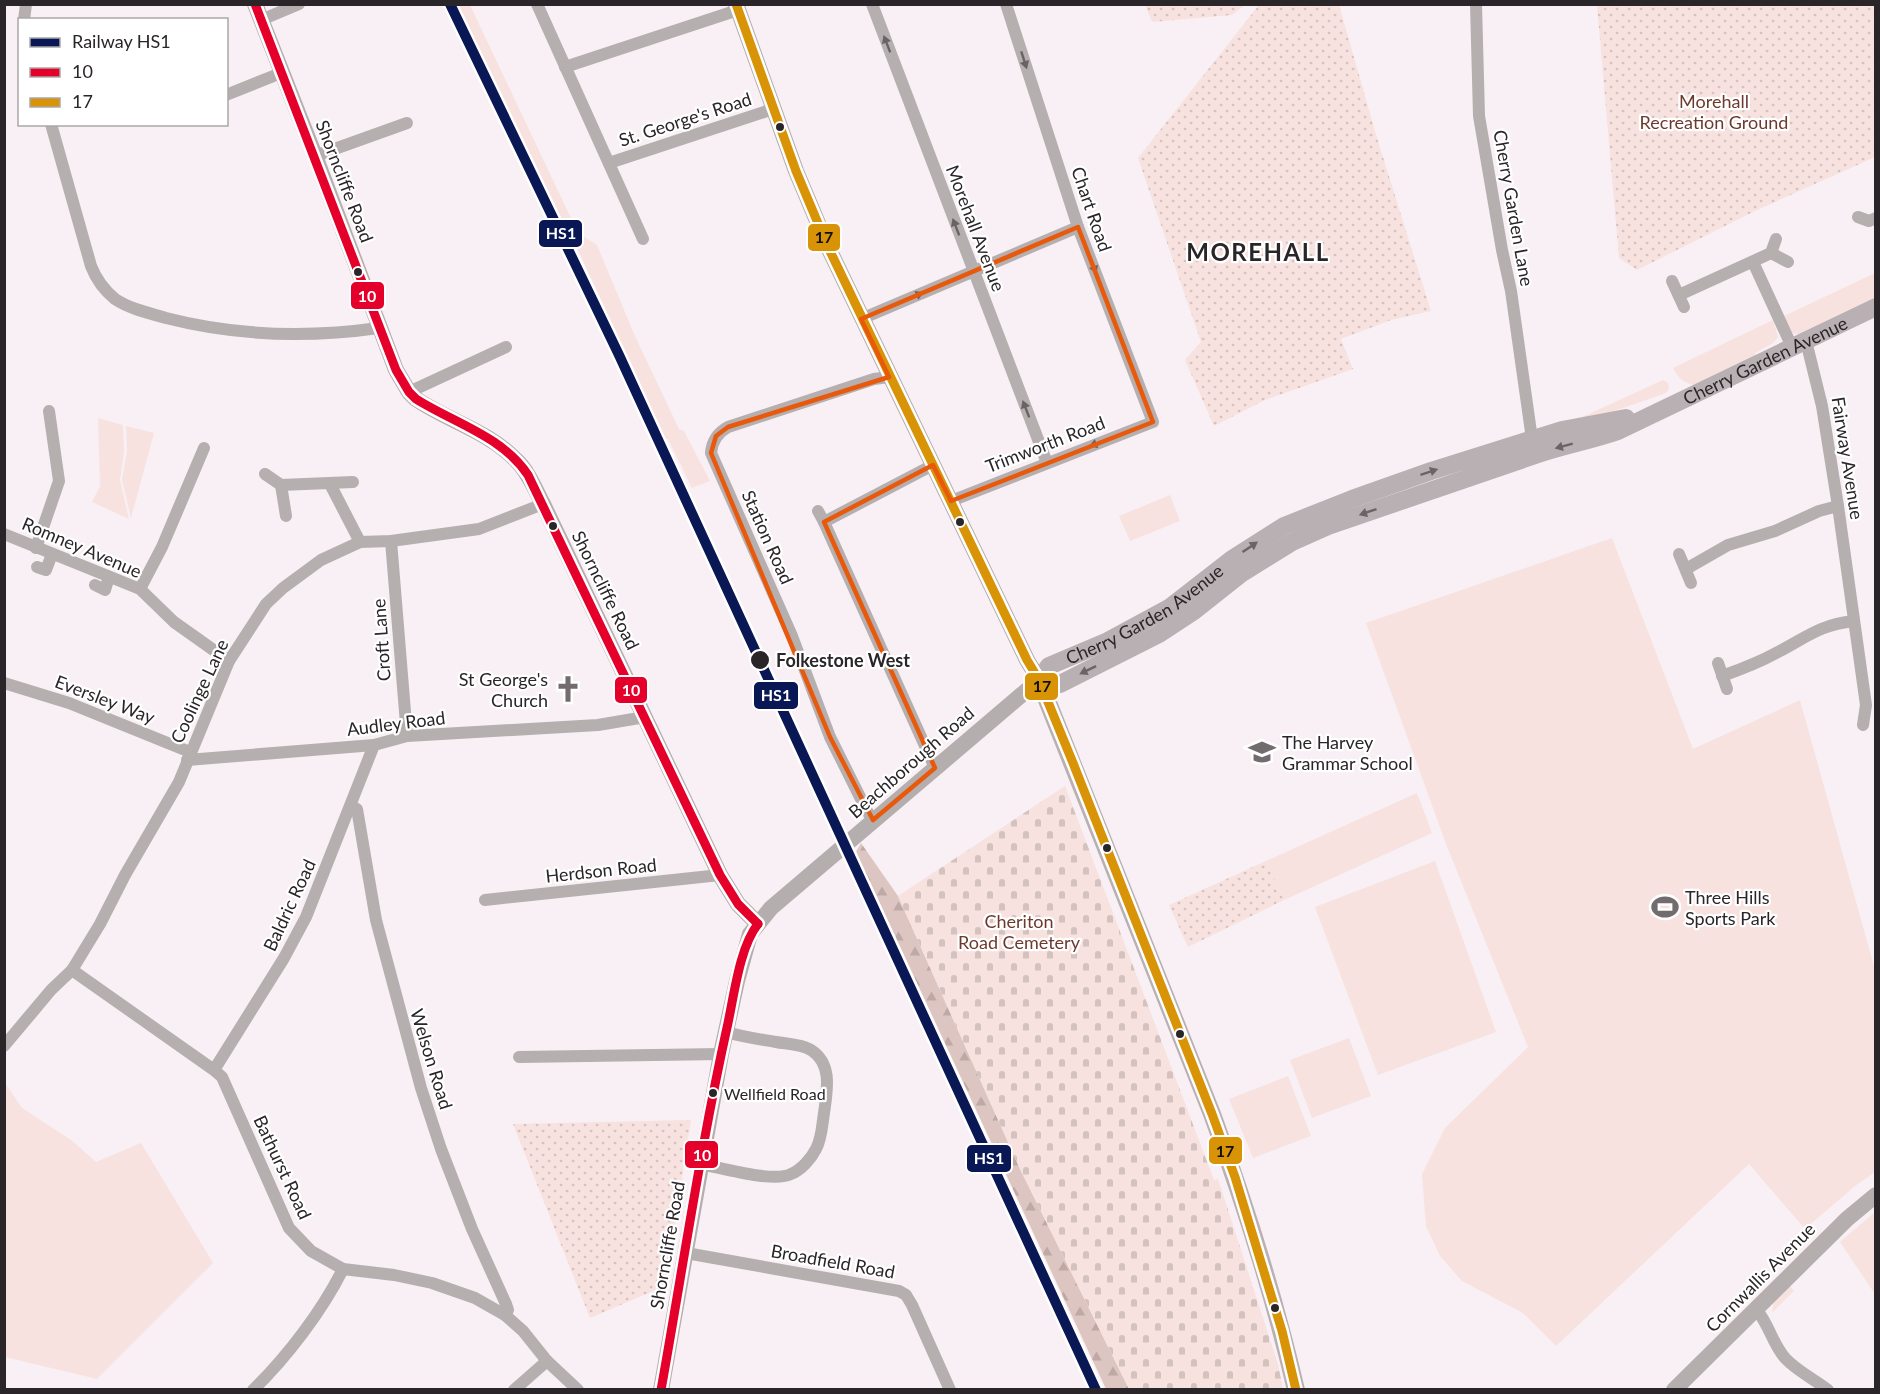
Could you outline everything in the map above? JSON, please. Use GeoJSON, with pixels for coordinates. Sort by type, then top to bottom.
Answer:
{"type":"FeatureCollection","features":[{"type":"Feature","properties":{"kind":"main road"},"geometry":{"type":"LineString","coordinates":[[737,7],[796,171],[861,319],[1027,660],[1039,680],[1227,1156],[1282,1330],[1296,1389]]}},
{"type":"Feature","properties":{"kind":"main road","name":"Shorncliffe Road"},"geometry":{"type":"LineString","coordinates":[[258,12],[396,370],[409,392],[428,407],[475,430],[506,451],[525,471],[543,504],[720,875],[738,904],[758,924],[750,934],[721,1054],[662,1389]]}},
{"type":"Feature","properties":{"kind":"main road","name":"Cherry Garden Avenue"},"geometry":{"type":"LineString","coordinates":[[1654,412],[1645,420],[1618,431],[1534,448],[1328,526],[1292,542],[1242,573],[1186,617],[1151,638],[1060,684],[1039,680],[1049,666],[1123,633],[1169,608],[1232,559],[1284,526],[1374,491],[1510,448],[1534,448],[1556,432],[1654,412],[1875,308]]}},
{"type":"Feature","properties":{"kind":"main road","name":"Beachborough Road"},"geometry":{"type":"LineString","coordinates":[[758,924],[771,908],[1039,680]]}},
{"type":"Feature","properties":{"kind":"main road","name":"Cornwallis Avenue"},"geometry":{"type":"LineString","coordinates":[[1674,1389],[1847,1219],[1875,1195]]}},
{"type":"Feature","properties":{"kind":"street"},"geometry":{"type":"LineString","coordinates":[[258,12],[299,4]]}},
{"type":"Feature","properties":{"kind":"street"},"geometry":{"type":"LineString","coordinates":[[537,4],[643,239]]}},
{"type":"Feature","properties":{"kind":"street","name":"Morehall Avenue"},"geometry":{"type":"LineString","coordinates":[[872,4],[1047,463]]}},
{"type":"Feature","properties":{"kind":"street","name":"Chart Road"},"geometry":{"type":"LineString","coordinates":[[1006,4],[1078,227],[1153,422]]}},
{"type":"Feature","properties":{"kind":"street","name":"Cherry Garden Lane"},"geometry":{"type":"LineString","coordinates":[[1476,4],[1479,116],[1511,291],[1534,448]]}},
{"type":"Feature","properties":{"kind":"street"},"geometry":{"type":"LineString","coordinates":[[565,67],[737,7]]}},
{"type":"Feature","properties":{"kind":"street"},"geometry":{"type":"LineString","coordinates":[[228,94],[281,74]]}},
{"type":"Feature","properties":{"kind":"street","name":"St. George's Road"},"geometry":{"type":"LineString","coordinates":[[609,163],[773,110]]}},
{"type":"Feature","properties":{"kind":"street"},"geometry":{"type":"LineString","coordinates":[[315,156],[407,123]]}},
{"type":"Feature","properties":{"kind":"street"},"geometry":{"type":"LineString","coordinates":[[52,126],[91,266],[100,284],[115,298],[141,311],[228,331],[287,335],[379,328]]}},
{"type":"Feature","properties":{"kind":"street"},"geometry":{"type":"LineString","coordinates":[[1858,217],[1869,220],[1875,218]]}},
{"type":"Feature","properties":{"kind":"street"},"geometry":{"type":"LineString","coordinates":[[861,319],[1078,227]]}},
{"type":"Feature","properties":{"kind":"street"},"geometry":{"type":"LineString","coordinates":[[1678,295],[1771,253],[1776,239]]}},
{"type":"Feature","properties":{"kind":"street"},"geometry":{"type":"LineString","coordinates":[[1771,253],[1788,262]]}},
{"type":"Feature","properties":{"kind":"street","name":"Fairway Avenue"},"geometry":{"type":"LineString","coordinates":[[1753,262],[1799,344],[1822,406],[1866,705],[1863,725]]}},
{"type":"Feature","properties":{"kind":"street"},"geometry":{"type":"LineString","coordinates":[[1672,281],[1684,307]]}},
{"type":"Feature","properties":{"kind":"street"},"geometry":{"type":"LineString","coordinates":[[409,392],[506,347]]}},
{"type":"Feature","properties":{"kind":"street","name":"Station Road"},"geometry":{"type":"LineString","coordinates":[[873,820],[830,737],[792,636],[711,453],[716,436],[728,427],[874,379],[889,377]]}},
{"type":"Feature","properties":{"kind":"street"},"geometry":{"type":"LineString","coordinates":[[36,548],[59,481],[49,411]]}},
{"type":"Feature","properties":{"kind":"street"},"geometry":{"type":"LineString","coordinates":[[1510,448],[1523,429],[1528,416],[1556,432]]}},
{"type":"Feature","properties":{"kind":"street","name":"Trimworth Road"},"geometry":{"type":"LineString","coordinates":[[951,501],[1153,422]]}},
{"type":"Feature","properties":{"kind":"street"},"geometry":{"type":"LineString","coordinates":[[140,589],[162,547],[204,448]]}},
{"type":"Feature","properties":{"kind":"street"},"geometry":{"type":"LineString","coordinates":[[933,465],[821,516],[935,768]]}},
{"type":"Feature","properties":{"kind":"street"},"geometry":{"type":"LineString","coordinates":[[265,474],[281,485],[352,482]]}},
{"type":"Feature","properties":{"kind":"street"},"geometry":{"type":"LineString","coordinates":[[330,484],[360,543]]}},
{"type":"Feature","properties":{"kind":"street"},"geometry":{"type":"LineString","coordinates":[[281,485],[286,516]]}},
{"type":"Feature","properties":{"kind":"street","name":"Coolinge Lane"},"geometry":{"type":"LineString","coordinates":[[4,1046],[51,990],[72,970],[179,782],[229,661],[266,604],[283,588],[321,560],[360,543],[479,529],[543,504]]}},
{"type":"Feature","properties":{"kind":"street"},"geometry":{"type":"LineString","coordinates":[[1686,569],[1728,545],[1775,531],[1819,511],[1838,506]]}},
{"type":"Feature","properties":{"kind":"street","name":"Romney Avenue"},"geometry":{"type":"LineString","coordinates":[[4,534],[140,589],[174,622],[229,661]]}},
{"type":"Feature","properties":{"kind":"street","name":"Croft Lane"},"geometry":{"type":"LineString","coordinates":[[391,541],[407,736]]}},
{"type":"Feature","properties":{"kind":"street"},"geometry":{"type":"LineString","coordinates":[[37,567],[46,570],[52,554]]}},
{"type":"Feature","properties":{"kind":"street"},"geometry":{"type":"LineString","coordinates":[[1679,554],[1691,583]]}},
{"type":"Feature","properties":{"kind":"street"},"geometry":{"type":"LineString","coordinates":[[95,585],[105,590],[109,577]]}},
{"type":"Feature","properties":{"kind":"street"},"geometry":{"type":"LineString","coordinates":[[1722,676],[1756,663],[1809,633],[1838,622],[1854,621]]}},
{"type":"Feature","properties":{"kind":"street"},"geometry":{"type":"LineString","coordinates":[[1718,663],[1726,689]]}},
{"type":"Feature","properties":{"kind":"street","name":"Eversley Way"},"geometry":{"type":"LineString","coordinates":[[4,683],[69,703],[189,756]]}},
{"type":"Feature","properties":{"kind":"street","name":"Audley Road"},"geometry":{"type":"LineString","coordinates":[[189,756],[374,745],[407,736],[598,725],[645,717]]}},
{"type":"Feature","properties":{"kind":"street","name":"Baldric Road"},"geometry":{"type":"LineString","coordinates":[[214,1070],[295,938],[317,890],[374,745]]}},
{"type":"Feature","properties":{"kind":"street","name":"Welson Road"},"geometry":{"type":"LineString","coordinates":[[351,806],[357,809],[376,920],[421,1088],[468,1219],[506,1304],[508,1310],[505,1315]]}},
{"type":"Feature","properties":{"kind":"street","name":"Herdson Road"},"geometry":{"type":"LineString","coordinates":[[485,900],[720,875]]}},
{"type":"Feature","properties":{"kind":"street","name":"Bathurst Road"},"geometry":{"type":"LineString","coordinates":[[72,970],[222,1077],[289,1228],[311,1251],[343,1269],[394,1275],[432,1283],[475,1298],[505,1315],[523,1330],[547,1361],[578,1389]]}},
{"type":"Feature","properties":{"kind":"street"},"geometry":{"type":"LineString","coordinates":[[701,1164],[771,1177],[789,1176],[811,1157],[820,1140],[828,1086],[824,1065],[819,1057],[812,1050],[802,1046],[743,1037],[726,1032]]}},
{"type":"Feature","properties":{"kind":"street"},"geometry":{"type":"LineString","coordinates":[[519,1057],[721,1054]]}},
{"type":"Feature","properties":{"kind":"street","name":"Broadfield Road"},"geometry":{"type":"LineString","coordinates":[[686,1253],[899,1291],[906,1295],[912,1305],[950,1389]]}},
{"type":"Feature","properties":{"kind":"street"},"geometry":{"type":"LineString","coordinates":[[253,1389],[294,1343],[343,1269]]}},
{"type":"Feature","properties":{"kind":"street"},"geometry":{"type":"LineString","coordinates":[[1756,1309],[1768,1325],[1785,1358],[1828,1389]]}},
{"type":"Feature","properties":{"kind":"street"},"geometry":{"type":"LineString","coordinates":[[514,1389],[547,1361]]}},
{"type":"Feature","properties":{"kind":"highlighted area"},"geometry":{"type":"Polygon","coordinates":[[[1078,227],[1153,422],[951,501],[933,465],[824,522],[935,768],[873,820],[830,737],[711,453],[716,436],[728,427],[889,377],[861,319],[1078,227]]]}},
{"type":"Feature","properties":{"kind":"green space"},"geometry":{"type":"Polygon","coordinates":[[[1145,4],[1245,5],[1232,15],[1152,22],[1145,4]]]}},
{"type":"Feature","properties":{"kind":"green space"},"geometry":{"type":"Polygon","coordinates":[[[457,5],[470,5],[578,233],[597,245],[634,334],[679,429],[684,431],[710,481],[692,488],[668,439],[665,439],[579,252],[543,185],[457,5]]]}},
{"type":"Feature","properties":{"kind":"green space"},"geometry":{"type":"Polygon","coordinates":[[[1259,5],[1339,5],[1377,138],[1431,311],[1391,320],[1341,339],[1353,369],[1265,400],[1214,426],[1185,360],[1201,342],[1138,158],[1259,5]]]}},
{"type":"Feature","properties":{"kind":"green space","name":"Morehall Recreation Ground"},"geometry":{"type":"Polygon","coordinates":[[[1597,5],[1875,5],[1875,157],[1757,210],[1637,270],[1619,258],[1597,5]]]}},
{"type":"Feature","properties":{"kind":"green space"},"geometry":{"type":"Polygon","coordinates":[[[1875,273],[1875,301],[1802,335],[1792,333],[1782,317],[1875,273]]]}},
{"type":"Feature","properties":{"kind":"green space"},"geometry":{"type":"Polygon","coordinates":[[[1773,320],[1778,337],[1773,343],[1755,353],[1756,356],[1696,386],[1682,380],[1673,368],[1773,320]]]}},
{"type":"Feature","properties":{"kind":"green space"},"geometry":{"type":"Polygon","coordinates":[[[1663,380],[1668,383],[1669,389],[1666,393],[1612,412],[1567,424],[1663,380]]]}},
{"type":"Feature","properties":{"kind":"green space"},"geometry":{"type":"Polygon","coordinates":[[[98,418],[123,425],[124,452],[120,480],[129,519],[92,502],[100,486],[98,418]]]}},
{"type":"Feature","properties":{"kind":"green space"},"geometry":{"type":"Polygon","coordinates":[[[126,426],[154,433],[131,518],[122,480],[127,451],[126,426]]]}},
{"type":"Feature","properties":{"kind":"green space"},"geometry":{"type":"Polygon","coordinates":[[[1170,495],[1180,521],[1130,541],[1119,516],[1170,495]]]}},
{"type":"Feature","properties":{"kind":"green space","name":"Three Hills Sports Park"},"geometry":{"type":"Polygon","coordinates":[[[1612,538],[1693,749],[1800,700],[1875,970],[1875,1172],[1805,1229],[1749,1164],[1556,1346],[1523,1313],[1462,1281],[1440,1256],[1426,1226],[1422,1174],[1445,1128],[1528,1047],[1446,844],[1366,623],[1612,538]]]}},
{"type":"Feature","properties":{"kind":"green space","name":"Cheriton Road Cemetery"},"geometry":{"type":"Polygon","coordinates":[[[1065,786],[1214,1180],[1218,1179],[1278,1364],[1283,1389],[1129,1389],[1020,1169],[898,896],[1065,786]]]}},
{"type":"Feature","properties":{"kind":"green space"},"geometry":{"type":"Polygon","coordinates":[[[1417,793],[1432,833],[1284,900],[1266,861],[1417,793]]]}},
{"type":"Feature","properties":{"kind":"green space"},"geometry":{"type":"Polygon","coordinates":[[[861,843],[898,896],[1020,1169],[1129,1389],[1106,1389],[856,852],[861,843]]]}},
{"type":"Feature","properties":{"kind":"green space"},"geometry":{"type":"Polygon","coordinates":[[[1266,861],[1284,900],[1188,947],[1169,905],[1266,861]]]}},
{"type":"Feature","properties":{"kind":"green space"},"geometry":{"type":"Polygon","coordinates":[[[1435,861],[1496,1032],[1378,1075],[1315,907],[1435,861]]]}},
{"type":"Feature","properties":{"kind":"green space"},"geometry":{"type":"Polygon","coordinates":[[[1349,1038],[1371,1096],[1312,1118],[1290,1060],[1349,1038]]]}},
{"type":"Feature","properties":{"kind":"green space"},"geometry":{"type":"Polygon","coordinates":[[[1288,1076],[1311,1136],[1253,1158],[1229,1099],[1288,1076]]]}},
{"type":"Feature","properties":{"kind":"green space"},"geometry":{"type":"Polygon","coordinates":[[[5,1083],[22,1108],[71,1140],[96,1162],[141,1143],[213,1263],[97,1379],[5,1357],[5,1083]]]}},
{"type":"Feature","properties":{"kind":"green space"},"geometry":{"type":"Polygon","coordinates":[[[691,1120],[665,1286],[590,1318],[513,1124],[691,1120]]]}},
{"type":"Feature","properties":{"kind":"green space"},"geometry":{"type":"Polygon","coordinates":[[[1875,1212],[1875,1294],[1840,1242],[1875,1212]]]}},
{"type":"Feature","properties":{"kind":"green space"},"geometry":{"type":"Polygon","coordinates":[[[1790,1286],[1794,1291],[1772,1313],[1774,1301],[1790,1286]]]}},
{"type":"Feature","properties":{"kind":"rail line","name":"HS1"},"geometry":{"type":"LineString","coordinates":[[450,4],[619,355],[1096,1390]]}},
{"type":"Feature","properties":{"kind":"transit line","name":"10"},"geometry":{"type":"LineString","coordinates":[[255,4],[396,370],[416,399],[491,440],[505,450],[528,475],[720,875],[738,904],[758,924]]}},
{"type":"Feature","properties":{"kind":"transit line","name":"17"},"geometry":{"type":"LineString","coordinates":[[736,4],[796,171],[828,247],[1027,660],[1039,680],[1073,763],[1235,1177],[1282,1331],[1296,1390]]}},
{"type":"Feature","properties":{"kind":"transit line","name":"10"},"geometry":{"type":"LineString","coordinates":[[661,1390],[701,1160],[735,985],[742,958],[758,924]]}},
{"type":"Feature","properties":{"kind":"place","name":"Folkestone West"},"geometry":{"type":"Point","coordinates":[760,660]}},
{"type":"Feature","properties":{"kind":"place","name":"St George's Church"},"geometry":{"type":"Point","coordinates":[568,689]}},
{"type":"Feature","properties":{"kind":"place","name":"The Harvey Grammar School"},"geometry":{"type":"Point","coordinates":[1262,752]}},
{"type":"Feature","properties":{"kind":"place","name":"Three Hills Sports Park"},"geometry":{"type":"Point","coordinates":[1665,907]}},
{"type":"Feature","properties":{"kind":"place","name":"Wellfield Road"},"geometry":{"type":"Point","coordinates":[713,1093]}},
{"type":"Feature","properties":{"kind":"district","name":"MOREHALL"},"geometry":{"type":"Point","coordinates":[1258,251]}}]}
